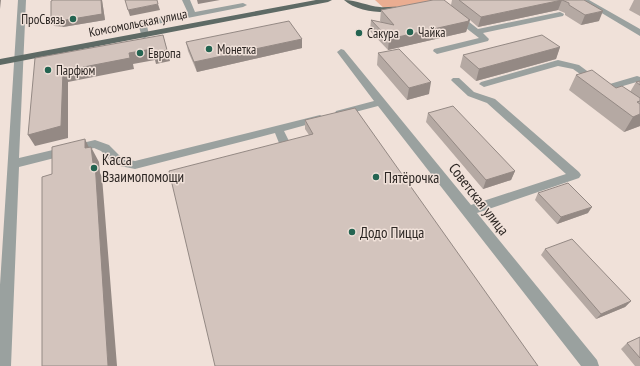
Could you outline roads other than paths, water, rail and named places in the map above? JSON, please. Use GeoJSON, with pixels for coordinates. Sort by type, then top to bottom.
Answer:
{"type":"FeatureCollection","features":[{"type":"Feature","properties":{"kind":"main road","name":"Комсомольская улица"},"geometry":{"type":"LineString","coordinates":[[0,62],[328,0]]}},
{"type":"Feature","properties":{"kind":"main road"},"geometry":{"type":"LineString","coordinates":[[348,0],[359,6],[372,9],[386,10],[408,8]]}},
{"type":"Feature","properties":{"kind":"street"},"geometry":{"type":"LineString","coordinates":[[3,366],[22,0]]}},
{"type":"Feature","properties":{"kind":"street"},"geometry":{"type":"LineString","coordinates":[[186,0],[192,14]]}},
{"type":"Feature","properties":{"kind":"street"},"geometry":{"type":"LineString","coordinates":[[584,0],[640,33]]}},
{"type":"Feature","properties":{"kind":"street"},"geometry":{"type":"LineString","coordinates":[[145,35],[142,24],[241,2],[250,15]]}},
{"type":"Feature","properties":{"kind":"street"},"geometry":{"type":"LineString","coordinates":[[437,51],[485,39],[449,10]]}},
{"type":"Feature","properties":{"kind":"street"},"geometry":{"type":"LineString","coordinates":[[476,32],[560,14]]}},
{"type":"Feature","properties":{"kind":"street","name":"Советская улица"},"geometry":{"type":"LineString","coordinates":[[341,52],[590,366]]}},
{"type":"Feature","properties":{"kind":"street"},"geometry":{"type":"LineString","coordinates":[[484,84],[558,63],[576,67],[617,97]]}},
{"type":"Feature","properties":{"kind":"street"},"geometry":{"type":"LineString","coordinates":[[606,88],[637,79]]}},
{"type":"Feature","properties":{"kind":"street"},"geometry":{"type":"LineString","coordinates":[[456,80],[471,94],[491,101],[575,175],[468,211]]}},
{"type":"Feature","properties":{"kind":"street"},"geometry":{"type":"LineString","coordinates":[[13,164],[95,144],[105,148],[119,162],[135,165],[381,102]]}},
{"type":"Feature","properties":{"kind":"street"},"geometry":{"type":"LineString","coordinates":[[278,129],[285,145]]}},
{"type":"Feature","properties":{"kind":"place","name":"ПроСвязь"},"geometry":{"type":"Point","coordinates":[73,19]}},
{"type":"Feature","properties":{"kind":"place","name":"Чайка"},"geometry":{"type":"Point","coordinates":[410,32]}},
{"type":"Feature","properties":{"kind":"place","name":"Сакура"},"geometry":{"type":"Point","coordinates":[359,33]}},
{"type":"Feature","properties":{"kind":"place","name":"Монетка"},"geometry":{"type":"Point","coordinates":[209,49]}},
{"type":"Feature","properties":{"kind":"place","name":"Европа"},"geometry":{"type":"Point","coordinates":[140,53]}},
{"type":"Feature","properties":{"kind":"place","name":"Парфюм"},"geometry":{"type":"Point","coordinates":[48,70]}},
{"type":"Feature","properties":{"kind":"place","name":"Касса Взаимопомощи"},"geometry":{"type":"Point","coordinates":[94,168]}},
{"type":"Feature","properties":{"kind":"place","name":"Пятёрочка"},"geometry":{"type":"Point","coordinates":[376,177]}},
{"type":"Feature","properties":{"kind":"place","name":"Додо Пицца"},"geometry":{"type":"Point","coordinates":[352,232]}}]}
